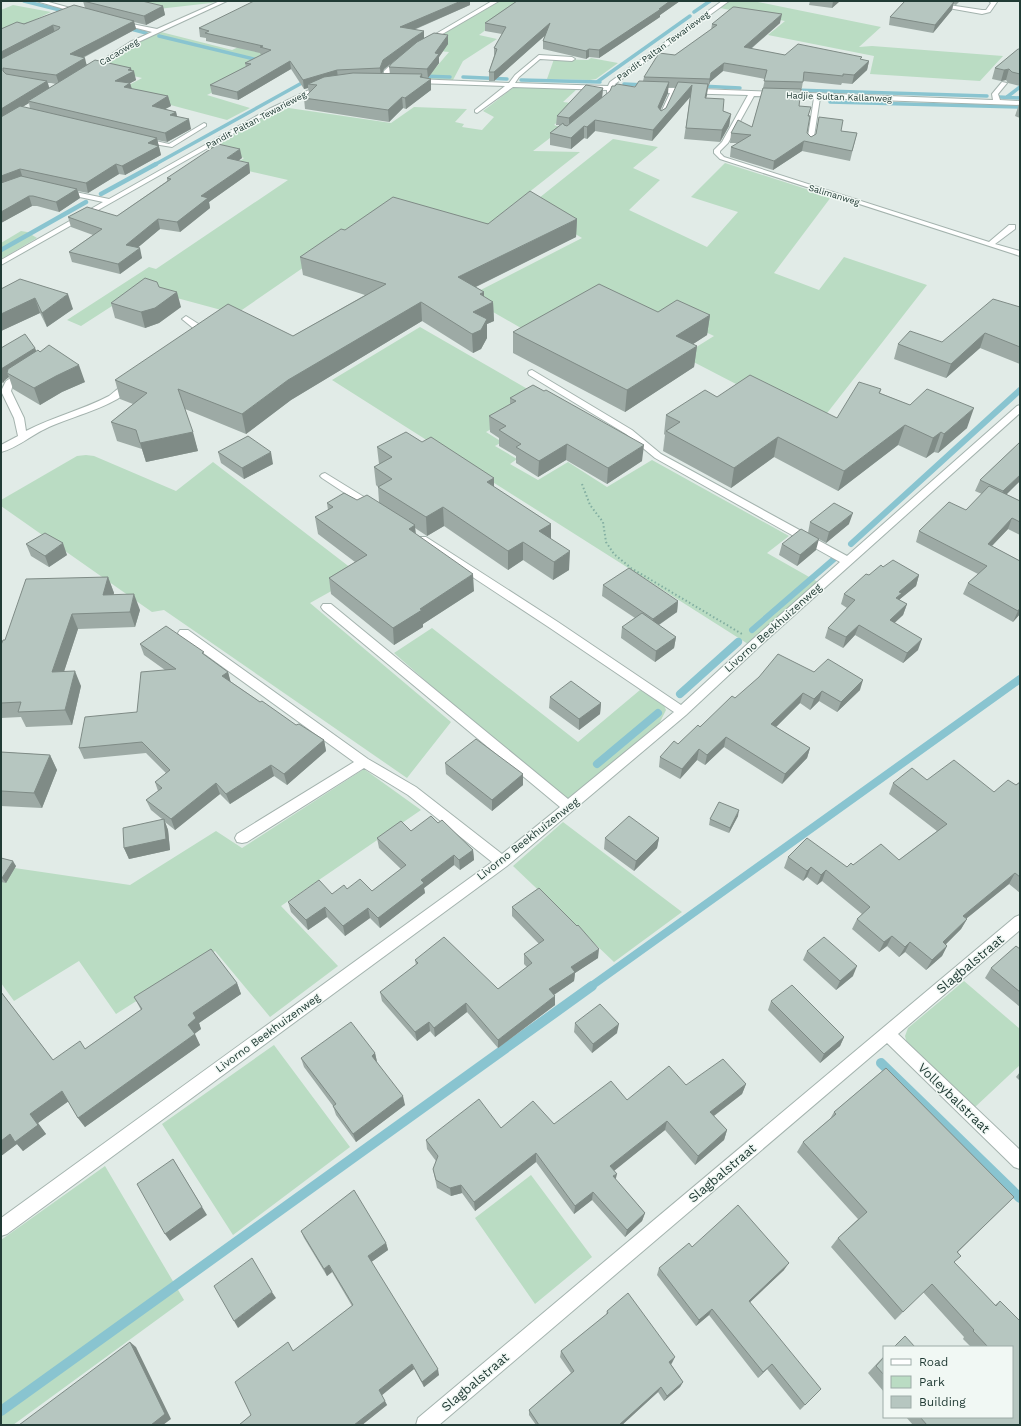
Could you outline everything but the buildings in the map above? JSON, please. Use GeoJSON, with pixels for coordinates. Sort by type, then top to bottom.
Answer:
{"type":"FeatureCollection","features":[{"type":"Feature","properties":{"kind":"street"},"geometry":{"type":"LineString","coordinates":[[39,1],[86,13]]}},
{"type":"Feature","properties":{"kind":"street","name":"Cacaoweg"},"geometry":{"type":"LineString","coordinates":[[86,72],[132,43],[224,1]]}},
{"type":"Feature","properties":{"kind":"street"},"geometry":{"type":"LineString","coordinates":[[421,45],[496,1]]}},
{"type":"Feature","properties":{"kind":"street","name":"Pandit Paltan Tewarieweg"},"geometry":{"type":"LineString","coordinates":[[408,81],[610,88],[612,83],[726,1]]}},
{"type":"Feature","properties":{"kind":"street"},"geometry":{"type":"LineString","coordinates":[[912,1],[982,12],[988,11],[994,2],[992,1]]}},
{"type":"Feature","properties":{"kind":"street"},"geometry":{"type":"LineString","coordinates":[[113,20],[157,31]]}},
{"type":"Feature","properties":{"kind":"street"},"geometry":{"type":"LineString","coordinates":[[392,80],[382,80],[387,71],[404,56]]}},
{"type":"Feature","properties":{"kind":"street"},"geometry":{"type":"LineString","coordinates":[[477,111],[511,85],[517,76],[539,57],[572,59]]}},
{"type":"Feature","properties":{"kind":"street"},"geometry":{"type":"LineString","coordinates":[[997,102],[995,94],[1004,83]]}},
{"type":"Feature","properties":{"kind":"street","name":"Pandit Paltan Tewarieweg"},"geometry":{"type":"LineString","coordinates":[[1,263],[271,110],[308,91],[329,84]]}},
{"type":"Feature","properties":{"kind":"street"},"geometry":{"type":"LineString","coordinates":[[606,100],[610,92],[610,88],[634,89]]}},
{"type":"Feature","properties":{"kind":"street","name":"Hadjie Sultan Kallanweg"},"geometry":{"type":"LineString","coordinates":[[642,89],[1020,103]]}},
{"type":"Feature","properties":{"kind":"street"},"geometry":{"type":"LineString","coordinates":[[661,119],[674,90]]}},
{"type":"Feature","properties":{"kind":"street","name":"Salimanweg"},"geometry":{"type":"LineString","coordinates":[[752,94],[725,143],[717,150],[717,153],[722,158],[1020,254]]}},
{"type":"Feature","properties":{"kind":"street"},"geometry":{"type":"LineString","coordinates":[[810,143],[817,96]]}},
{"type":"Feature","properties":{"kind":"street"},"geometry":{"type":"LineString","coordinates":[[135,139],[170,146],[204,125]]}},
{"type":"Feature","properties":{"kind":"street"},"geometry":{"type":"LineString","coordinates":[[54,189],[108,202]]}},
{"type":"Feature","properties":{"kind":"street"},"geometry":{"type":"LineString","coordinates":[[989,245],[1012,227]]}},
{"type":"Feature","properties":{"kind":"street"},"geometry":{"type":"LineString","coordinates":[[186,319],[197,327],[200,334],[188,346]]}},
{"type":"Feature","properties":{"kind":"street"},"geometry":{"type":"LineString","coordinates":[[24,438],[20,418],[6,391],[9,383],[30,370]]}},
{"type":"Feature","properties":{"kind":"street"},"geometry":{"type":"LineString","coordinates":[[532,373],[629,432],[658,456],[847,562]]}},
{"type":"Feature","properties":{"kind":"street"},"geometry":{"type":"LineString","coordinates":[[1,450],[41,427],[62,418],[90,409],[113,397],[138,380]]}},
{"type":"Feature","properties":{"kind":"street","name":"Livorno Beekhuizenweg"},"geometry":{"type":"LineString","coordinates":[[1,1228],[502,862],[682,712],[756,642],[1020,408]]}},
{"type":"Feature","properties":{"kind":"street"},"geometry":{"type":"LineString","coordinates":[[325,476],[384,514]]}},
{"type":"Feature","properties":{"kind":"street"},"geometry":{"type":"LineString","coordinates":[[410,532],[554,625],[682,712]]}},
{"type":"Feature","properties":{"kind":"street"},"geometry":{"type":"LineString","coordinates":[[327,607],[569,807]]}},
{"type":"Feature","properties":{"kind":"street"},"geometry":{"type":"LineString","coordinates":[[184,633],[364,762],[412,791],[502,862]]}},
{"type":"Feature","properties":{"kind":"street"},"geometry":{"type":"LineString","coordinates":[[242,838],[364,762]]}},
{"type":"Feature","properties":{"kind":"street","name":"Slagbalstraat"},"geometry":{"type":"LineString","coordinates":[[425,1425],[1020,921]]}},
{"type":"Feature","properties":{"kind":"street","name":"Volleybalstraat"},"geometry":{"type":"LineString","coordinates":[[888,1034],[1020,1161]]}},
{"type":"Feature","properties":{"kind":"path"},"geometry":{"type":"LineString","coordinates":[[582,484],[590,505],[603,522],[606,542],[614,554],[631,568],[756,642]]}},
{"type":"Feature","properties":{"kind":"green space"},"geometry":{"type":"Polygon","coordinates":[[[127,1],[218,1],[158,9],[127,1]]]}},
{"type":"Feature","properties":{"kind":"green space"},"geometry":{"type":"Polygon","coordinates":[[[500,1],[515,1],[553,9],[503,17],[479,35],[497,39],[463,61],[453,80],[390,78],[388,76],[391,70],[432,72],[449,52],[417,49],[500,1]]]}},
{"type":"Feature","properties":{"kind":"green space"},"geometry":{"type":"Polygon","coordinates":[[[730,1],[753,1],[881,27],[859,47],[872,46],[1003,56],[980,81],[870,74],[874,56],[768,35],[785,21],[720,8],[730,1]]]}},
{"type":"Feature","properties":{"kind":"green space"},"geometry":{"type":"Polygon","coordinates":[[[13,5],[51,12],[1,36],[1,10],[13,5]]]}},
{"type":"Feature","properties":{"kind":"green space"},"geometry":{"type":"Polygon","coordinates":[[[161,32],[232,50],[258,38],[276,61],[207,95],[250,108],[227,120],[118,91],[142,78],[97,67],[141,40],[161,32]]]}},
{"type":"Feature","properties":{"kind":"green space"},"geometry":{"type":"Polygon","coordinates":[[[591,58],[618,63],[596,79],[547,79],[554,59],[588,60],[591,58]]]}},
{"type":"Feature","properties":{"kind":"green space"},"geometry":{"type":"Polygon","coordinates":[[[513,88],[577,89],[563,102],[595,106],[560,120],[554,125],[563,128],[533,151],[580,152],[476,234],[326,252],[236,314],[140,288],[81,326],[67,320],[149,267],[156,269],[288,180],[231,167],[244,158],[209,148],[282,107],[391,123],[414,107],[467,109],[455,122],[464,124],[462,127],[482,130],[494,117],[483,111],[513,88]]]}},
{"type":"Feature","properties":{"kind":"green space"},"geometry":{"type":"Polygon","coordinates":[[[613,139],[658,147],[633,168],[660,180],[629,210],[707,247],[738,212],[691,197],[725,163],[831,197],[774,273],[819,290],[844,257],[927,285],[817,426],[682,356],[714,336],[676,318],[533,335],[467,297],[582,238],[529,206],[613,139]]]}},
{"type":"Feature","properties":{"kind":"green space"},"geometry":{"type":"Polygon","coordinates":[[[21,231],[27,232],[37,238],[1,259],[1,243],[21,231]]]}},
{"type":"Feature","properties":{"kind":"green space"},"geometry":{"type":"Polygon","coordinates":[[[420,327],[538,395],[512,417],[486,432],[502,442],[495,446],[517,459],[510,464],[538,480],[568,462],[607,487],[652,460],[789,536],[767,553],[818,582],[748,644],[332,380],[420,327]]]}},
{"type":"Feature","properties":{"kind":"green space"},"geometry":{"type":"Polygon","coordinates":[[[77,456],[94,456],[176,491],[213,462],[360,575],[310,603],[451,722],[407,778],[164,610],[152,612],[1,506],[1,500],[77,456]]]}},
{"type":"Feature","properties":{"kind":"green space"},"geometry":{"type":"Polygon","coordinates":[[[432,628],[578,742],[640,690],[663,703],[666,710],[659,724],[567,800],[469,719],[394,653],[432,628]]]}},
{"type":"Feature","properties":{"kind":"green space"},"geometry":{"type":"Polygon","coordinates":[[[364,769],[421,810],[281,906],[338,966],[270,1017],[215,951],[116,1014],[79,961],[14,1001],[1,983],[1,866],[130,885],[216,831],[242,848],[364,769]]]}},
{"type":"Feature","properties":{"kind":"green space"},"geometry":{"type":"Polygon","coordinates":[[[563,822],[682,912],[614,962],[513,866],[563,822]]]}},
{"type":"Feature","properties":{"kind":"green space"},"geometry":{"type":"Polygon","coordinates":[[[964,981],[1020,1029],[1020,1065],[974,1108],[907,1044],[905,1036],[908,1028],[964,981]]]}},
{"type":"Feature","properties":{"kind":"green space"},"geometry":{"type":"Polygon","coordinates":[[[274,1045],[350,1147],[233,1235],[162,1124],[274,1045]]]}},
{"type":"Feature","properties":{"kind":"green space"},"geometry":{"type":"Polygon","coordinates":[[[105,1166],[184,1300],[13,1425],[1,1425],[1,1240],[105,1166]]]}},
{"type":"Feature","properties":{"kind":"green space"},"geometry":{"type":"Polygon","coordinates":[[[531,1175],[592,1257],[535,1304],[475,1218],[531,1175]]]}},
{"type":"Feature","properties":{"kind":"waterway"},"geometry":{"type":"LineString","coordinates":[[24,1],[68,12]]}},
{"type":"Feature","properties":{"kind":"waterway"},"geometry":{"type":"LineString","coordinates":[[694,12],[710,1]]}},
{"type":"Feature","properties":{"kind":"waterway"},"geometry":{"type":"LineString","coordinates":[[597,82],[690,16]]}},
{"type":"Feature","properties":{"kind":"waterway"},"geometry":{"type":"LineString","coordinates":[[127,28],[146,33]]}},
{"type":"Feature","properties":{"kind":"waterway"},"geometry":{"type":"LineString","coordinates":[[159,36],[262,61]]}},
{"type":"Feature","properties":{"kind":"waterway"},"geometry":{"type":"LineString","coordinates":[[420,76],[450,77]]}},
{"type":"Feature","properties":{"kind":"waterway"},"geometry":{"type":"LineString","coordinates":[[463,77],[507,79]]}},
{"type":"Feature","properties":{"kind":"waterway"},"geometry":{"type":"LineString","coordinates":[[154,165],[309,79]]}},
{"type":"Feature","properties":{"kind":"waterway"},"geometry":{"type":"LineString","coordinates":[[521,80],[597,82]]}},
{"type":"Feature","properties":{"kind":"waterway"},"geometry":{"type":"LineString","coordinates":[[624,84],[646,85]]}},
{"type":"Feature","properties":{"kind":"waterway"},"geometry":{"type":"LineString","coordinates":[[700,86],[740,88]]}},
{"type":"Feature","properties":{"kind":"waterway"},"geometry":{"type":"LineString","coordinates":[[1007,97],[1020,87]]}},
{"type":"Feature","properties":{"kind":"waterway"},"geometry":{"type":"LineString","coordinates":[[793,90],[987,96]]}},
{"type":"Feature","properties":{"kind":"waterway"},"geometry":{"type":"LineString","coordinates":[[999,97],[1020,98]]}},
{"type":"Feature","properties":{"kind":"waterway"},"geometry":{"type":"LineString","coordinates":[[830,102],[1020,107]]}},
{"type":"Feature","properties":{"kind":"waterway"},"geometry":{"type":"LineString","coordinates":[[101,194],[156,164]]}},
{"type":"Feature","properties":{"kind":"waterway"},"geometry":{"type":"LineString","coordinates":[[1,250],[86,202]]}},
{"type":"Feature","properties":{"kind":"waterway"},"geometry":{"type":"LineString","coordinates":[[851,544],[1020,390]]}},
{"type":"Feature","properties":{"kind":"waterway"},"geometry":{"type":"LineString","coordinates":[[752,630],[834,559]]}},
{"type":"Feature","properties":{"kind":"waterway"},"geometry":{"type":"LineString","coordinates":[[680,694],[738,642]]}},
{"type":"Feature","properties":{"kind":"waterway"},"geometry":{"type":"LineString","coordinates":[[590,987],[1020,679]]}},
{"type":"Feature","properties":{"kind":"waterway"},"geometry":{"type":"LineString","coordinates":[[597,764],[658,713]]}},
{"type":"Feature","properties":{"kind":"waterway"},"geometry":{"type":"LineString","coordinates":[[1,1411],[592,986]]}},
{"type":"Feature","properties":{"kind":"waterway"},"geometry":{"type":"LineString","coordinates":[[881,1063],[1020,1198]]}}]}
